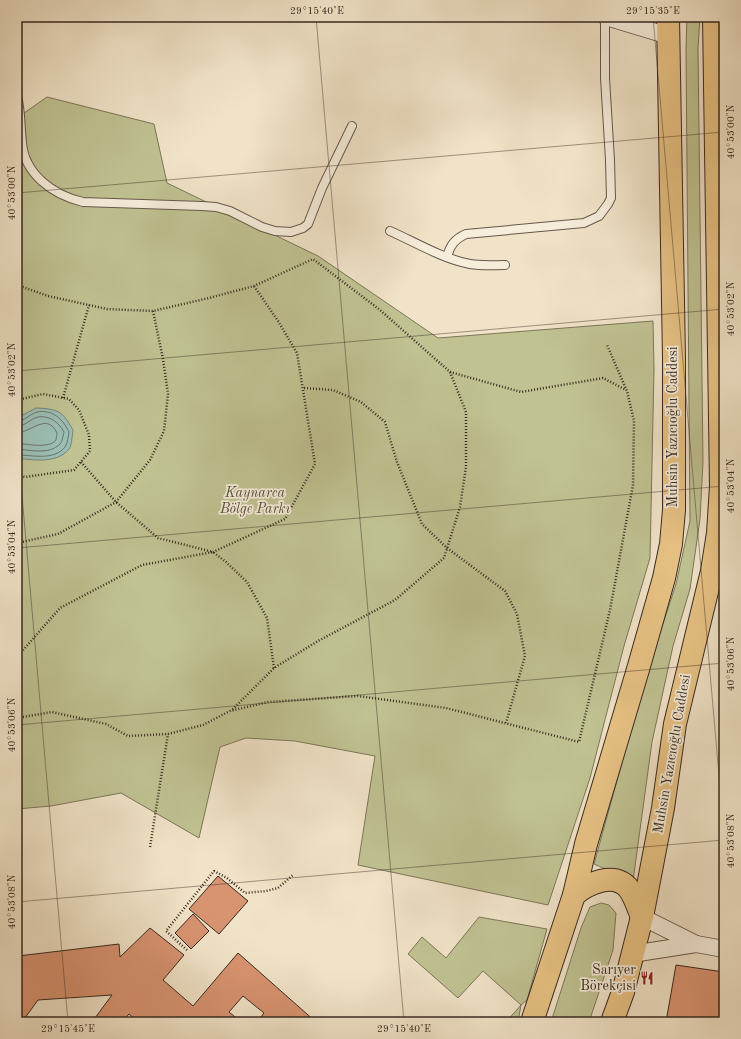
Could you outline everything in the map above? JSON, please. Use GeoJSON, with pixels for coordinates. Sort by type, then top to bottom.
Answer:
{"type":"FeatureCollection","features":[{"type":"Feature","properties":{"kind":"main road","name":"Muhsin Yazıcıoğlu Caddesi"},"geometry":{"type":"LineString","coordinates":[[612,1022],[623,992],[642,917],[663,808],[674,724],[712,571],[718,533],[720,508],[720,416],[714,17]]}},
{"type":"Feature","properties":{"kind":"main road","name":"Muhsin Yazıcıoğlu Caddesi"},"geometry":{"type":"LineString","coordinates":[[532,1022],[574,894],[586,844],[664,578],[671,544],[674,510],[674,359],[668,26]]}},
{"type":"Feature","properties":{"kind":"main road"},"geometry":{"type":"LineString","coordinates":[[574,894],[599,881],[611,880],[621,883],[628,888],[633,895],[642,917]]}},
{"type":"Feature","properties":{"kind":"street"},"geometry":{"type":"LineString","coordinates":[[605,17],[668,26]]}},
{"type":"Feature","properties":{"kind":"street"},"geometry":{"type":"LineString","coordinates":[[642,917],[696,944],[724,949]]}},
{"type":"Feature","properties":{"kind":"street"},"geometry":{"type":"LineString","coordinates":[[632,954],[696,944]]}},
{"type":"Feature","properties":{"kind":"street"},"geometry":{"type":"LineString","coordinates":[[623,992],[625,1022]]}},
{"type":"Feature","properties":{"kind":"lane"},"geometry":{"type":"LineString","coordinates":[[447,256],[452,243],[458,237],[466,234],[584,223],[596,218],[604,210],[611,198],[610,160],[604,78],[605,17]]}},
{"type":"Feature","properties":{"kind":"lane"},"geometry":{"type":"LineString","coordinates":[[17,96],[22,122],[22,142],[25,158],[40,179],[49,188],[60,194],[83,202],[216,207],[240,216],[262,227],[283,233],[297,231],[308,224],[322,188],[352,126]]}},
{"type":"Feature","properties":{"kind":"lane"},"geometry":{"type":"LineString","coordinates":[[390,231],[447,256],[470,264],[485,266],[505,264]]}},
{"type":"Feature","properties":{"kind":"path"},"geometry":{"type":"LineString","coordinates":[[17,285],[48,296],[107,309],[153,311],[254,286],[313,259],[380,310],[450,372],[521,392],[603,378],[626,391]]}},
{"type":"Feature","properties":{"kind":"path"},"geometry":{"type":"LineString","coordinates":[[17,657],[60,608],[142,566],[213,552],[285,520],[315,464],[297,352],[254,286]]}},
{"type":"Feature","properties":{"kind":"path"},"geometry":{"type":"LineString","coordinates":[[63,398],[89,305]]}},
{"type":"Feature","properties":{"kind":"path"},"geometry":{"type":"LineString","coordinates":[[17,543],[58,534],[116,502],[150,460],[164,431],[168,394],[153,311]]}},
{"type":"Feature","properties":{"kind":"path"},"geometry":{"type":"LineString","coordinates":[[17,718],[52,712],[106,724],[128,736],[168,734],[202,725],[230,712],[268,702],[358,696],[446,708],[578,742],[610,610],[633,485],[634,421],[626,391],[607,346]]}},
{"type":"Feature","properties":{"kind":"path"},"geometry":{"type":"LineString","coordinates":[[230,712],[274,668],[318,641],[394,600],[444,558],[460,507],[466,467],[466,412],[450,372]]}},
{"type":"Feature","properties":{"kind":"path"},"geometry":{"type":"LineString","coordinates":[[304,388],[333,390],[361,402],[385,422],[397,462],[422,524],[447,548],[505,591],[517,614],[525,656],[506,723]]}},
{"type":"Feature","properties":{"kind":"path"},"geometry":{"type":"LineString","coordinates":[[17,400],[43,394],[69,399],[79,410],[89,436],[90,451],[74,470],[25,477],[17,475]]}},
{"type":"Feature","properties":{"kind":"path"},"geometry":{"type":"LineString","coordinates":[[81,462],[116,502],[158,538],[213,552],[226,562],[246,582],[268,618],[274,668]]}},
{"type":"Feature","properties":{"kind":"path"},"geometry":{"type":"LineString","coordinates":[[150,847],[168,734]]}},
{"type":"Feature","properties":{"kind":"path"},"geometry":{"type":"LineString","coordinates":[[187,950],[166,931],[214,871],[227,878],[245,893],[278,888],[293,875]]}},
{"type":"Feature","properties":{"kind":"green space"},"geometry":{"type":"Polygon","coordinates":[[[687,17],[700,17],[698,49],[703,462],[700,519],[690,589],[673,646],[652,742],[633,881],[594,864],[645,679],[676,584],[690,521],[687,17]]]}},
{"type":"Feature","properties":{"kind":"green space","name":"Kaynarca Bölge Parkı"},"geometry":{"type":"Polygon","coordinates":[[[47,97],[154,124],[167,183],[318,256],[438,338],[653,321],[654,369],[650,558],[624,646],[590,778],[548,905],[358,865],[375,756],[295,741],[246,738],[220,747],[199,838],[121,793],[51,806],[17,809],[17,118],[47,97]]]}},
{"type":"Feature","properties":{"kind":"green space"},"geometry":{"type":"Polygon","coordinates":[[[601,903],[609,905],[616,913],[613,950],[589,1022],[551,1022],[581,928],[590,907],[601,903]]]}},
{"type":"Feature","properties":{"kind":"green space"},"geometry":{"type":"Polygon","coordinates":[[[479,917],[547,929],[527,1000],[521,1005],[483,971],[458,998],[408,954],[422,937],[446,958],[479,917]]]}},
{"type":"Feature","properties":{"kind":"green space"},"geometry":{"type":"Polygon","coordinates":[[[521,1005],[518,1022],[506,1022],[521,1005]]]}},
{"type":"Feature","properties":{"kind":"water"},"geometry":{"type":"Polygon","coordinates":[[[36,408],[50,409],[59,412],[63,415],[73,430],[70,447],[64,454],[44,460],[17,458],[17,418],[36,408]]]}},
{"type":"Feature","properties":{"kind":"building"},"geometry":{"type":"Polygon","coordinates":[[[218,876],[248,901],[219,934],[189,909],[218,876]]]}},
{"type":"Feature","properties":{"kind":"building"},"geometry":{"type":"Polygon","coordinates":[[[193,914],[209,931],[191,949],[175,933],[193,914]]]}},
{"type":"Feature","properties":{"kind":"building"},"geometry":{"type":"Polygon","coordinates":[[[150,928],[184,955],[163,980],[193,1006],[238,953],[316,1022],[257,1022],[264,1013],[243,996],[229,1012],[241,1022],[197,1022],[192,1017],[187,1022],[138,1022],[129,1014],[122,1022],[92,1022],[112,995],[38,1000],[22,1022],[17,1022],[18,956],[119,944],[120,957],[150,928]]]}},
{"type":"Feature","properties":{"kind":"building"},"geometry":{"type":"Polygon","coordinates":[[[676,965],[724,972],[724,1017],[718,1017],[718,1022],[666,1022],[676,965]]]}},
{"type":"Feature","properties":{"kind":"place","name":"Sarıyer Börekçisi"},"geometry":{"type":"Point","coordinates":[647,978]}}]}
